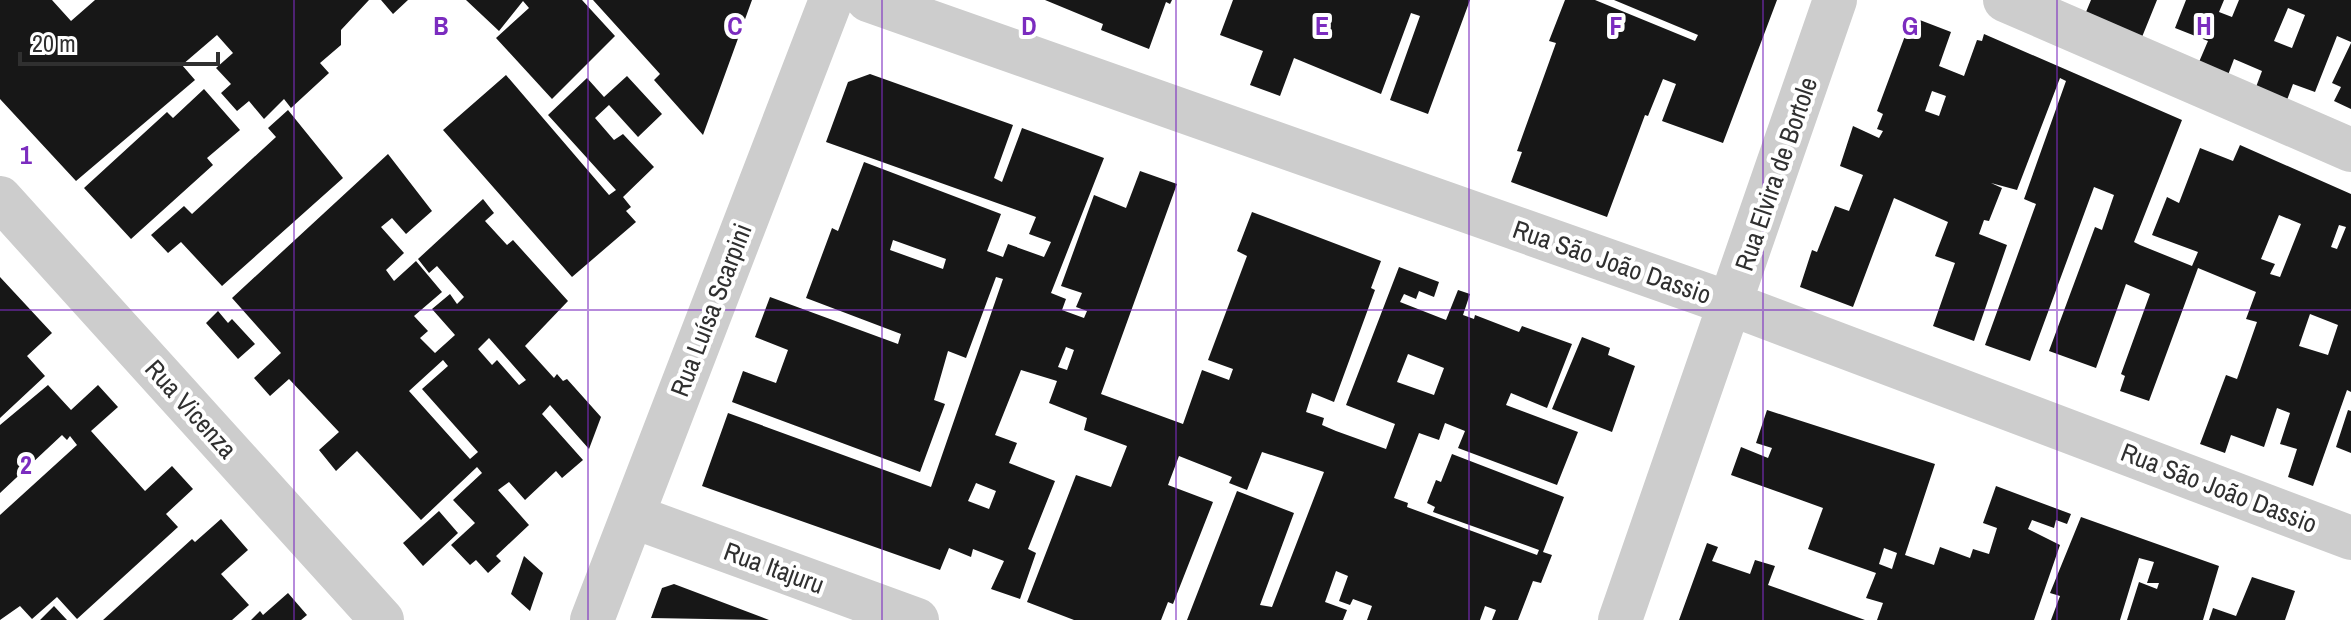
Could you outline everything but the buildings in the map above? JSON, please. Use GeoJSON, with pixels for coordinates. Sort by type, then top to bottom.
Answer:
{"type":"FeatureCollection","features":[{"type":"Feature","properties":{"kind":"street","name":"Rua Luísa Scarpini"},"geometry":{"type":"LineString","coordinates":[[592,620],[831,0]]}},
{"type":"Feature","properties":{"kind":"street","name":"Rua São João Dassio"},"geometry":{"type":"LineString","coordinates":[[868,0],[1731,304],[2351,538]]}},
{"type":"Feature","properties":{"kind":"street","name":"Rua Elvira de Bortole"},"geometry":{"type":"LineString","coordinates":[[1620,620],[1835,0]]}},
{"type":"Feature","properties":{"kind":"street"},"geometry":{"type":"LineString","coordinates":[[2005,0],[2351,150]]}},
{"type":"Feature","properties":{"kind":"street","name":"Rua Vicenza"},"geometry":{"type":"LineString","coordinates":[[0,198],[382,620]]}},
{"type":"Feature","properties":{"kind":"street","name":"Rua Itajuru"},"geometry":{"type":"LineString","coordinates":[[632,516],[917,620]]}}]}
